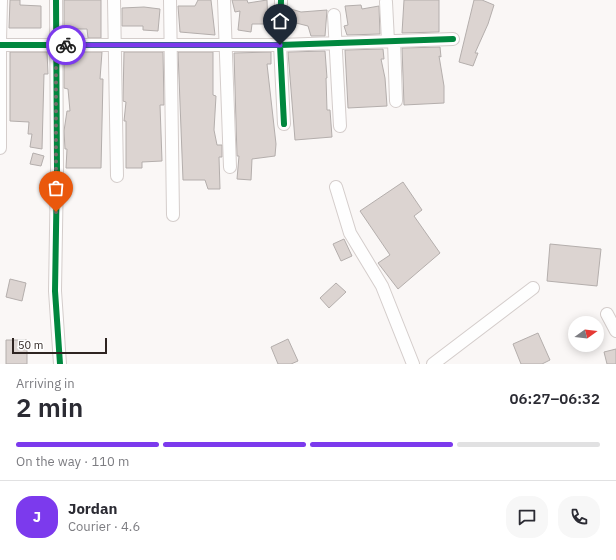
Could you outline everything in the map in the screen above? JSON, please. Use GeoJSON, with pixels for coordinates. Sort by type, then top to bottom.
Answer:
{"type":"FeatureCollection","features":[{"type":"Feature","properties":{"kind":"street"},"geometry":{"type":"LineString","coordinates":[[0,41],[1,0]]}},
{"type":"Feature","properties":{"kind":"street"},"geometry":{"type":"LineString","coordinates":[[56,0],[57,170],[55,284],[60,364]]}},
{"type":"Feature","properties":{"kind":"street"},"geometry":{"type":"LineString","coordinates":[[114,0],[117,176]]}},
{"type":"Feature","properties":{"kind":"street"},"geometry":{"type":"LineString","coordinates":[[170,0],[172,46],[172,215]]}},
{"type":"Feature","properties":{"kind":"street"},"geometry":{"type":"LineString","coordinates":[[224,0],[230,167]]}},
{"type":"Feature","properties":{"kind":"street"},"geometry":{"type":"LineString","coordinates":[[281,0],[280,45],[284,124]]}},
{"type":"Feature","properties":{"kind":"street"},"geometry":{"type":"LineString","coordinates":[[386,2],[396,101]]}},
{"type":"Feature","properties":{"kind":"street"},"geometry":{"type":"LineString","coordinates":[[334,15],[334,42],[340,126]]}},
{"type":"Feature","properties":{"kind":"street"},"geometry":{"type":"LineString","coordinates":[[0,148],[0,47],[56,45],[225,46],[453,39]]}},
{"type":"Feature","properties":{"kind":"street"},"geometry":{"type":"LineString","coordinates":[[336,187],[350,232],[382,286],[413,364]]}},
{"type":"Feature","properties":{"kind":"street"},"geometry":{"type":"LineString","coordinates":[[433,364],[533,288]]}},
{"type":"Feature","properties":{"kind":"street"},"geometry":{"type":"LineString","coordinates":[[607,314],[616,331]]}},
{"type":"Feature","properties":{"kind":"building"},"geometry":{"type":"Polygon","coordinates":[[[10,0],[20,0],[20,5],[41,6],[41,28],[9,28],[10,0]]]}},
{"type":"Feature","properties":{"kind":"building"},"geometry":{"type":"Polygon","coordinates":[[[64,0],[101,0],[101,38],[88,38],[87,29],[64,29],[64,0]]]}},
{"type":"Feature","properties":{"kind":"building"},"geometry":{"type":"Polygon","coordinates":[[[198,0],[211,0],[215,35],[180,32],[178,6],[195,6],[198,0]]]}},
{"type":"Feature","properties":{"kind":"building"},"geometry":{"type":"Polygon","coordinates":[[[232,0],[247,0],[248,3],[267,0],[268,24],[252,24],[251,32],[238,30],[240,11],[235,12],[232,0]]]}},
{"type":"Feature","properties":{"kind":"building"},"geometry":{"type":"Polygon","coordinates":[[[404,0],[439,0],[439,32],[402,33],[404,0]]]}},
{"type":"Feature","properties":{"kind":"building"},"geometry":{"type":"Polygon","coordinates":[[[474,0],[482,0],[494,5],[488,24],[475,53],[478,53],[473,66],[459,62],[474,0]]]}},
{"type":"Feature","properties":{"kind":"building"},"geometry":{"type":"Polygon","coordinates":[[[361,5],[362,9],[379,6],[380,34],[347,35],[344,26],[348,25],[345,6],[361,5]]]}},
{"type":"Feature","properties":{"kind":"building"},"geometry":{"type":"Polygon","coordinates":[[[144,7],[160,9],[158,31],[143,30],[143,26],[122,26],[122,8],[144,7]]]}},
{"type":"Feature","properties":{"kind":"building"},"geometry":{"type":"Polygon","coordinates":[[[291,9],[301,12],[327,10],[325,36],[311,36],[308,26],[288,21],[291,9]]]}},
{"type":"Feature","properties":{"kind":"building"},"geometry":{"type":"Polygon","coordinates":[[[440,47],[441,57],[439,56],[444,86],[444,103],[404,105],[402,48],[440,47]]]}},
{"type":"Feature","properties":{"kind":"building"},"geometry":{"type":"Polygon","coordinates":[[[383,49],[384,59],[381,59],[385,78],[387,106],[348,108],[345,50],[383,49]]]}},
{"type":"Feature","properties":{"kind":"building"},"geometry":{"type":"Polygon","coordinates":[[[325,51],[327,110],[330,110],[332,137],[295,140],[288,52],[325,51]]]}},
{"type":"Feature","properties":{"kind":"building"},"geometry":{"type":"Polygon","coordinates":[[[10,52],[47,52],[48,74],[44,74],[42,149],[30,147],[32,134],[28,134],[29,122],[10,121],[10,52]]]}},
{"type":"Feature","properties":{"kind":"building"},"geometry":{"type":"Polygon","coordinates":[[[64,52],[102,52],[100,79],[103,79],[101,168],[66,168],[67,149],[65,149],[64,131],[67,111],[70,111],[68,89],[64,88],[64,52]]]}},
{"type":"Feature","properties":{"kind":"building"},"geometry":{"type":"Polygon","coordinates":[[[124,52],[163,52],[164,105],[160,105],[162,161],[142,162],[142,168],[126,168],[126,121],[124,121],[126,102],[123,101],[124,52]]]}},
{"type":"Feature","properties":{"kind":"building"},"geometry":{"type":"Polygon","coordinates":[[[178,52],[213,52],[213,95],[216,96],[214,130],[217,145],[222,145],[222,157],[219,157],[220,189],[208,189],[205,180],[183,180],[178,52]]]}},
{"type":"Feature","properties":{"kind":"building"},"geometry":{"type":"Polygon","coordinates":[[[271,52],[271,64],[267,64],[276,144],[275,156],[252,159],[251,180],[237,179],[239,156],[237,156],[234,53],[271,52]]]}},
{"type":"Feature","properties":{"kind":"building"},"geometry":{"type":"Polygon","coordinates":[[[33,153],[44,156],[41,166],[30,164],[33,153]]]}},
{"type":"Feature","properties":{"kind":"building"},"geometry":{"type":"Polygon","coordinates":[[[403,182],[422,210],[414,216],[440,253],[398,289],[378,263],[390,255],[360,211],[403,182]]]}},
{"type":"Feature","properties":{"kind":"building"},"geometry":{"type":"Polygon","coordinates":[[[344,239],[352,256],[341,261],[333,244],[344,239]]]}},
{"type":"Feature","properties":{"kind":"building"},"geometry":{"type":"Polygon","coordinates":[[[550,244],[601,249],[597,286],[547,281],[550,244]]]}},
{"type":"Feature","properties":{"kind":"building"},"geometry":{"type":"Polygon","coordinates":[[[10,279],[26,283],[22,301],[6,297],[10,279]]]}},
{"type":"Feature","properties":{"kind":"building"},"geometry":{"type":"Polygon","coordinates":[[[336,283],[346,292],[329,308],[320,298],[336,283]]]}},
{"type":"Feature","properties":{"kind":"building"},"geometry":{"type":"Polygon","coordinates":[[[538,333],[550,360],[542,364],[521,364],[513,344],[538,333]]]}},
{"type":"Feature","properties":{"kind":"building"},"geometry":{"type":"Polygon","coordinates":[[[288,339],[298,361],[291,364],[278,364],[271,347],[288,339]]]}},
{"type":"Feature","properties":{"kind":"building"},"geometry":{"type":"Polygon","coordinates":[[[6,340],[27,340],[27,364],[6,364],[6,340]]]}},
{"type":"Feature","properties":{"kind":"building"},"geometry":{"type":"Polygon","coordinates":[[[616,349],[616,364],[607,364],[604,352],[616,349]]]}},
{"type":"Feature","properties":{"kind":"cycle path"},"geometry":{"type":"LineString","coordinates":[[56,0],[57,170],[55,291],[60,364]]}},
{"type":"Feature","properties":{"kind":"cycle path"},"geometry":{"type":"LineString","coordinates":[[0,45],[280,45],[281,0]]}},
{"type":"Feature","properties":{"kind":"cycle path"},"geometry":{"type":"LineString","coordinates":[[284,124],[280,45],[453,39]]}},
{"type":"Feature","properties":{"kind":"way so far"},"geometry":{"type":"LineString","coordinates":[[56,212],[56,45],[66,45]]}},
{"type":"Feature","properties":{"kind":"route"},"geometry":{"type":"LineString","coordinates":[[66,45],[280,45]]}}]}
